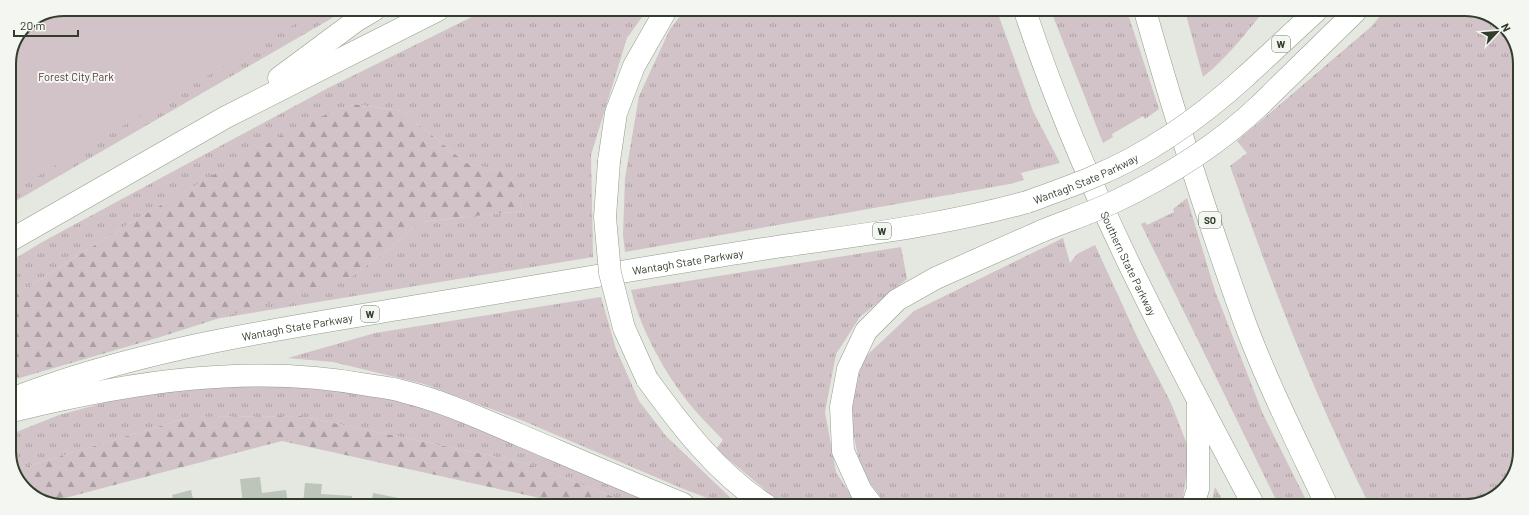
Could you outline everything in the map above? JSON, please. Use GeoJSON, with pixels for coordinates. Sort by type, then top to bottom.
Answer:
{"type":"FeatureCollection","features":[{"type":"Feature","properties":{"kind":"highway"},"geometry":{"type":"LineString","coordinates":[[226,117],[364,16]]}},
{"type":"Feature","properties":{"kind":"highway"},"geometry":{"type":"LineString","coordinates":[[16,237],[226,117],[426,16]]}},
{"type":"Feature","properties":{"kind":"highway"},"geometry":{"type":"LineString","coordinates":[[663,16],[632,73],[616,114],[609,161],[605,217],[610,273],[624,328],[647,379],[677,420],[708,457],[757,499]]}},
{"type":"Feature","properties":{"kind":"highway","name":"Southern State Parkway"},"geometry":{"type":"LineString","coordinates":[[1027,16],[1043,67],[1141,291],[1250,499]]}},
{"type":"Feature","properties":{"kind":"highway","name":"SO"},"geometry":{"type":"LineString","coordinates":[[1147,16],[1169,95],[1242,316],[1289,424],[1325,499]]}},
{"type":"Feature","properties":{"kind":"highway","name":"Wantagh State Parkway"},"geometry":{"type":"LineString","coordinates":[[16,397],[42,387],[152,356],[261,332],[721,256],[926,224],[983,214],[1027,202],[1094,177],[1144,152],[1190,122],[1246,76],[1311,16]]}},
{"type":"Feature","properties":{"kind":"highway"},"geometry":{"type":"LineString","coordinates":[[867,499],[861,491],[843,451],[841,407],[848,369],[866,331],[896,300],[922,285],[1042,230],[1113,202],[1161,177],[1207,148],[1261,104],[1351,16]]}},
{"type":"Feature","properties":{"kind":"highway"},"geometry":{"type":"LineString","coordinates":[[16,410],[103,391],[163,381],[225,376],[286,375],[347,381],[405,391],[463,411],[671,499]]}},
{"type":"Feature","properties":{"kind":"highway"},"geometry":{"type":"LineString","coordinates":[[1195,499],[1198,489],[1198,401]]}},
{"type":"Feature","properties":{"kind":"green space","name":"Forest City Park"},"geometry":{"type":"Polygon","coordinates":[[[64,16],[309,16],[16,189],[17,55],[24,37],[37,24],[55,17],[64,16]]]}},
{"type":"Feature","properties":{"kind":"green space"},"geometry":{"type":"Polygon","coordinates":[[[289,16],[336,16],[16,201],[16,180],[289,16]]]}},
{"type":"Feature","properties":{"kind":"green space"},"geometry":{"type":"Polygon","coordinates":[[[474,16],[643,16],[627,38],[591,155],[593,257],[214,319],[352,276],[389,249],[420,222],[522,211],[516,175],[466,163],[402,111],[353,104],[298,127],[130,223],[16,295],[16,258],[44,241],[330,87],[474,16]]]}},
{"type":"Feature","properties":{"kind":"green space"},"geometry":{"type":"Polygon","coordinates":[[[680,16],[999,16],[1033,111],[1060,163],[1021,173],[1024,180],[1010,184],[625,252],[623,235],[625,178],[639,96],[670,29],[680,16]]]}},
{"type":"Feature","properties":{"kind":"green space"},"geometry":{"type":"Polygon","coordinates":[[[1053,16],[1129,16],[1159,109],[1145,119],[1143,116],[1112,134],[1113,137],[1103,143],[1053,16]]]}},
{"type":"Feature","properties":{"kind":"green space"},"geometry":{"type":"Polygon","coordinates":[[[1186,16],[1260,16],[1228,54],[1203,77],[1186,16]]]}},
{"type":"Feature","properties":{"kind":"green space"},"geometry":{"type":"Polygon","coordinates":[[[1380,16],[1471,16],[1486,21],[1497,28],[1507,40],[1512,55],[1513,457],[1508,472],[1497,487],[1492,491],[1471,499],[1367,499],[1330,423],[1294,338],[1261,253],[1230,166],[1247,153],[1237,141],[1372,26],[1380,16]]]}},
{"type":"Feature","properties":{"kind":"green space"},"geometry":{"type":"Polygon","coordinates":[[[353,104],[402,111],[466,163],[517,175],[522,211],[420,222],[389,249],[352,276],[157,338],[16,379],[16,295],[130,223],[298,126],[353,104]]]}},
{"type":"Feature","properties":{"kind":"green space"},"geometry":{"type":"Polygon","coordinates":[[[1187,198],[1215,291],[1263,414],[1306,499],[1276,499],[1141,224],[1145,222],[1147,225],[1174,212],[1173,209],[1187,198]]]}},
{"type":"Feature","properties":{"kind":"green space"},"geometry":{"type":"Polygon","coordinates":[[[1063,238],[1070,263],[1077,254],[1095,245],[1139,341],[1171,403],[1190,452],[1183,499],[882,499],[861,470],[849,414],[863,359],[914,311],[1063,238]]]}},
{"type":"Feature","properties":{"kind":"green space"},"geometry":{"type":"Polygon","coordinates":[[[901,247],[907,279],[860,317],[836,354],[825,412],[836,472],[853,499],[777,499],[716,449],[723,440],[688,403],[659,359],[640,318],[631,290],[901,247]]]}},
{"type":"Feature","properties":{"kind":"green space"},"geometry":{"type":"Polygon","coordinates":[[[601,297],[616,349],[639,401],[666,436],[732,499],[710,499],[521,420],[424,384],[333,362],[288,358],[375,333],[601,297]]]}},
{"type":"Feature","properties":{"kind":"green space"},"geometry":{"type":"Polygon","coordinates":[[[238,380],[314,386],[404,401],[486,432],[651,499],[619,499],[525,463],[300,416],[190,417],[20,469],[16,454],[16,432],[59,415],[129,396],[238,380]]]}},
{"type":"Feature","properties":{"kind":"green space"},"geometry":{"type":"Polygon","coordinates":[[[300,416],[525,463],[619,499],[544,499],[282,441],[62,499],[55,498],[37,491],[26,480],[20,469],[190,417],[300,416]]]}},
{"type":"Feature","properties":{"kind":"green space"},"geometry":{"type":"Polygon","coordinates":[[[1215,487],[1222,499],[1212,499],[1215,487]]]}},
{"type":"Feature","properties":{"kind":"building"},"geometry":{"type":"Polygon","coordinates":[[[260,477],[262,493],[286,490],[287,499],[242,499],[240,479],[260,477]]]}},
{"type":"Feature","properties":{"kind":"building"},"geometry":{"type":"Polygon","coordinates":[[[305,483],[322,484],[321,494],[352,496],[352,499],[303,499],[305,483]]]}},
{"type":"Feature","properties":{"kind":"building"},"geometry":{"type":"Polygon","coordinates":[[[191,490],[193,499],[173,499],[172,495],[191,490]]]}},
{"type":"Feature","properties":{"kind":"building"},"geometry":{"type":"Polygon","coordinates":[[[373,493],[404,499],[372,499],[373,493]]]}}]}
